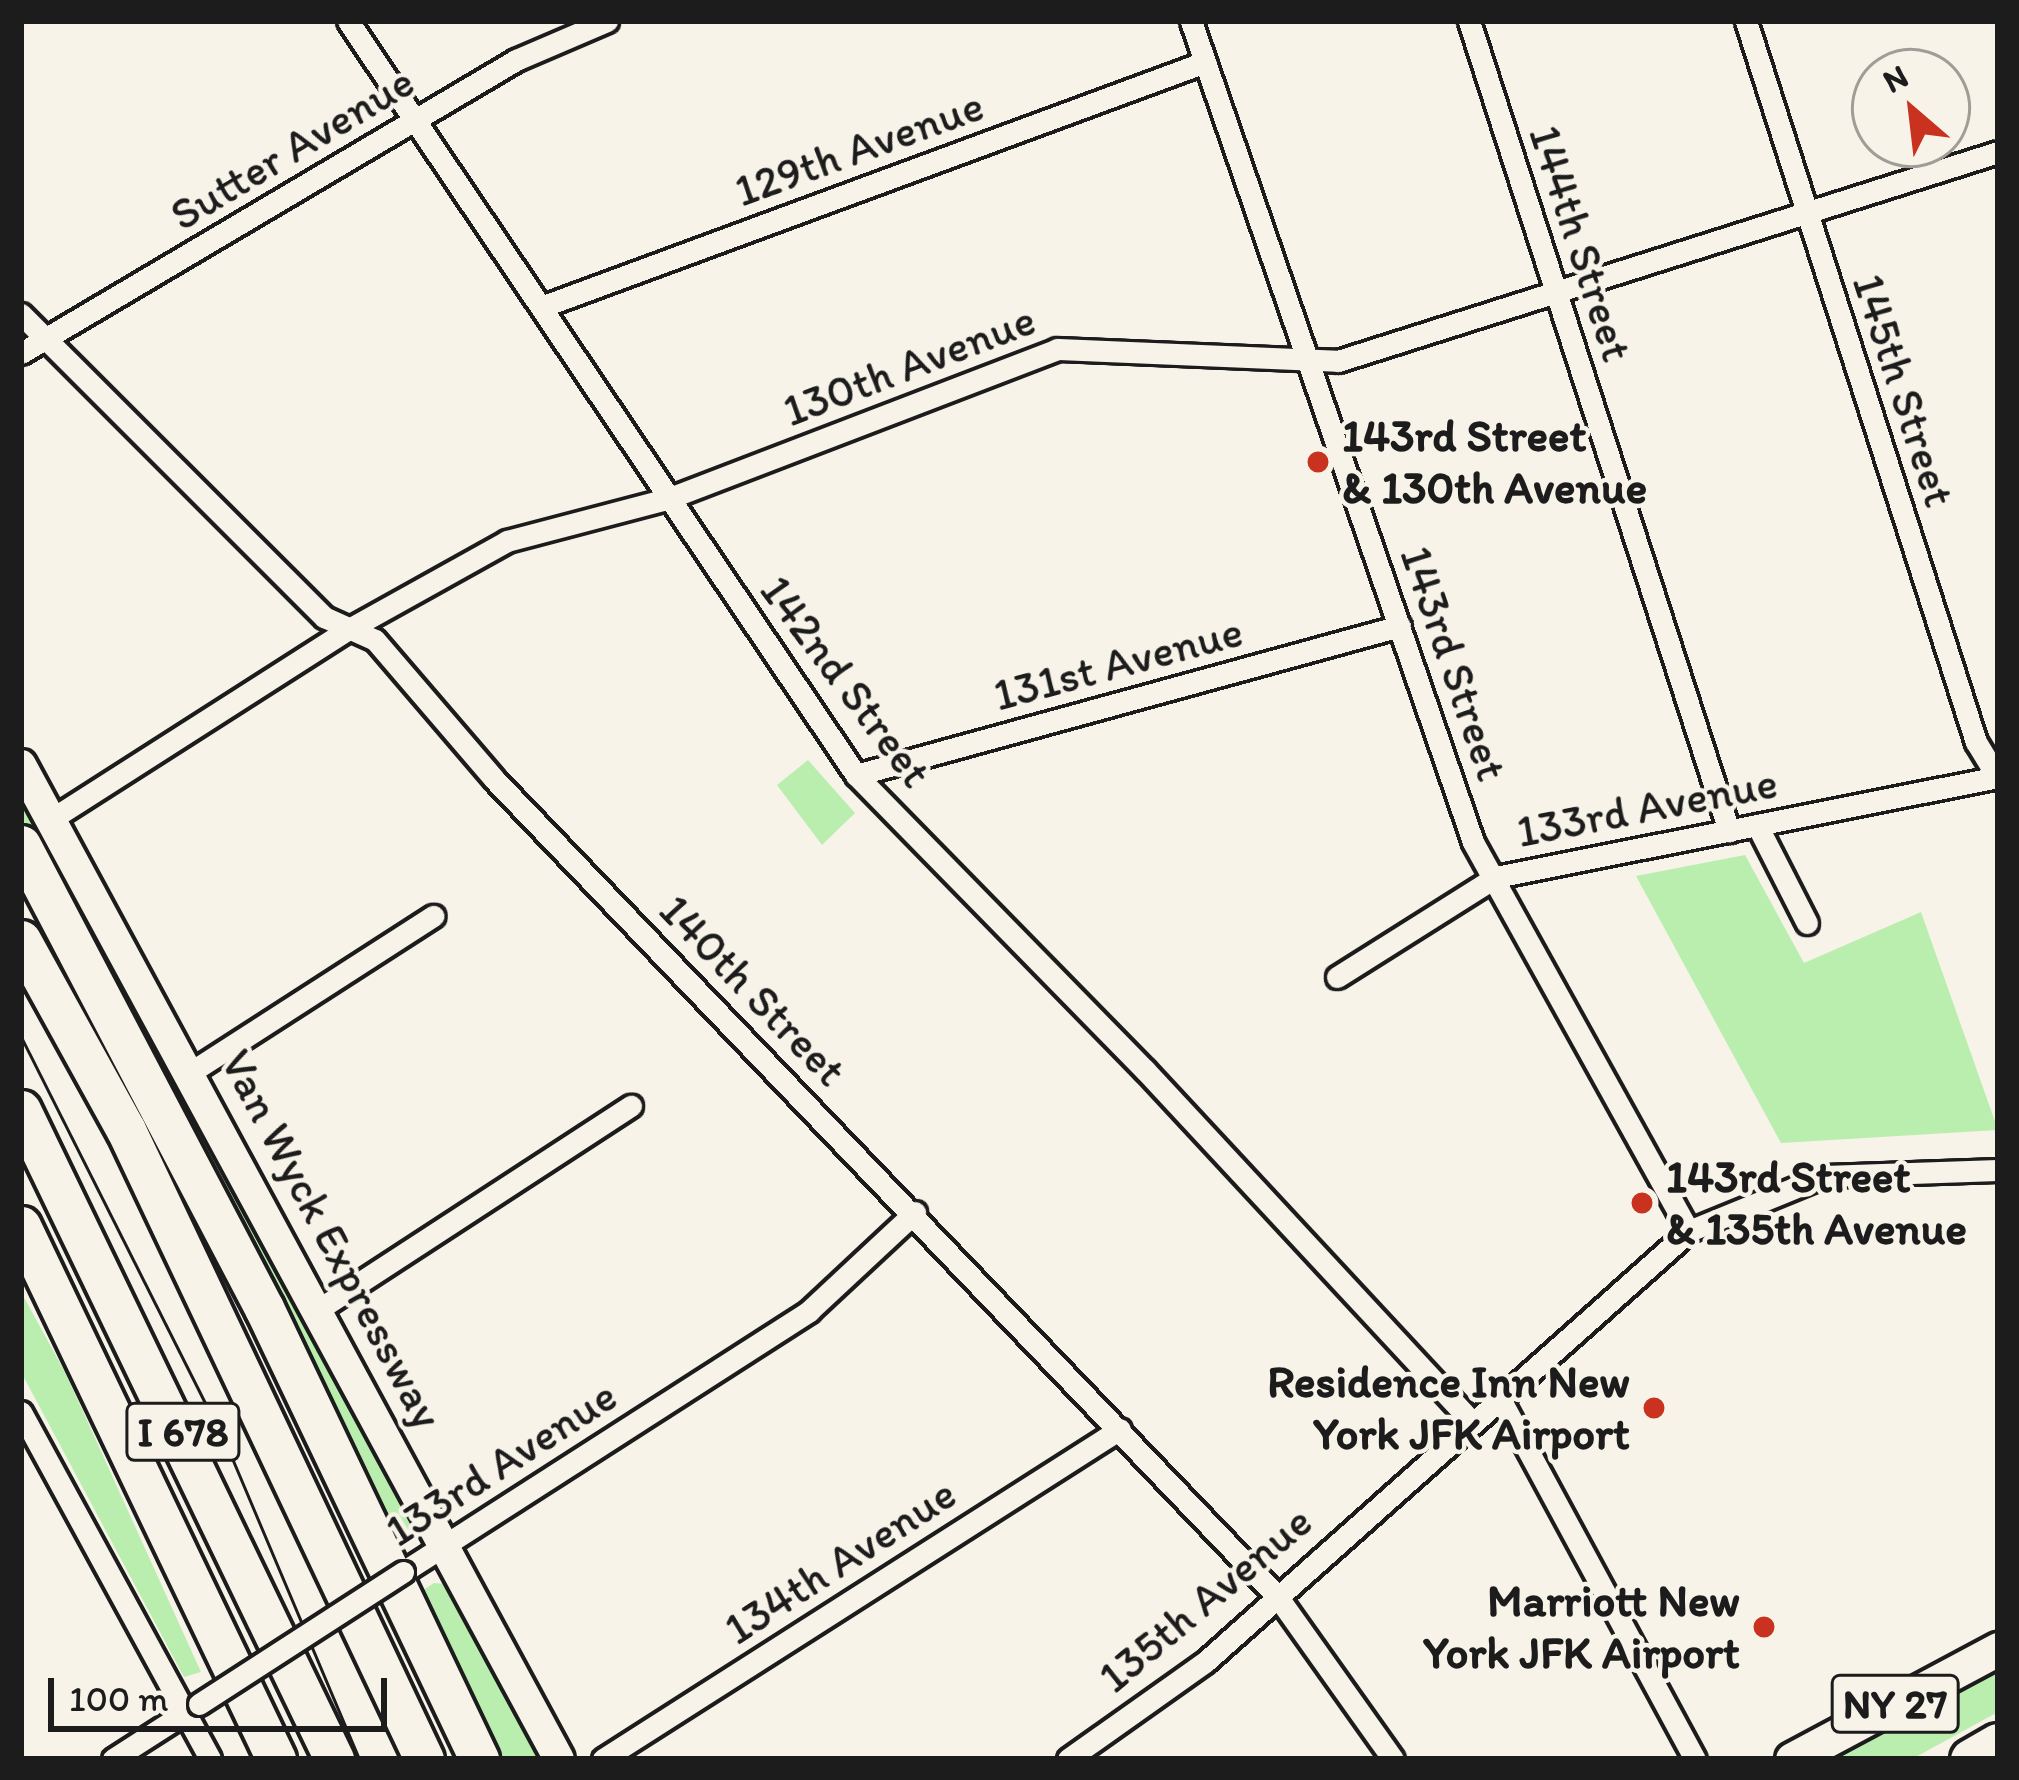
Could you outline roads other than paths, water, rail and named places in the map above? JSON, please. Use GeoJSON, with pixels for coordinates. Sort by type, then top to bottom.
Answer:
{"type":"FeatureCollection","features":[{"type":"Feature","properties":{"kind":"highway"},"geometry":{"type":"LineString","coordinates":[[36,832],[479,1759]]}},
{"type":"Feature","properties":{"kind":"highway"},"geometry":{"type":"LineString","coordinates":[[21,940],[136,1151],[424,1759]]}},
{"type":"Feature","properties":{"kind":"highway","name":"I 678"},"geometry":{"type":"LineString","coordinates":[[21,981],[191,1307],[402,1759]]}},
{"type":"Feature","properties":{"kind":"highway","name":"I 678"},"geometry":{"type":"LineString","coordinates":[[21,1110],[173,1412],[334,1759]]}},
{"type":"Feature","properties":{"kind":"highway"},"geometry":{"type":"LineString","coordinates":[[21,1226],[276,1759]]}},
{"type":"Feature","properties":{"kind":"highway"},"geometry":{"type":"LineString","coordinates":[[455,1715],[469,1759]]}},
{"type":"Feature","properties":{"kind":"highway"},"geometry":{"type":"LineString","coordinates":[[1970,1759],[1998,1744]]}},
{"type":"Feature","properties":{"kind":"main road","name":"Van Wyck Expressway"},"geometry":{"type":"LineString","coordinates":[[21,765],[36,832],[188,1074],[559,1759]]}},
{"type":"Feature","properties":{"kind":"main road","name":"NY 27"},"geometry":{"type":"LineString","coordinates":[[1792,1759],[1998,1649]]}},
{"type":"Feature","properties":{"kind":"street","name":"142nd Street"},"geometry":{"type":"LineString","coordinates":[[348,21],[856,775],[1145,1070],[1469,1420]]}},
{"type":"Feature","properties":{"kind":"street","name":"Sutter Avenue"},"geometry":{"type":"LineString","coordinates":[[21,353],[527,53],[607,21]]}},
{"type":"Feature","properties":{"kind":"street","name":"143rd Street"},"geometry":{"type":"LineString","coordinates":[[1191,21],[1473,842],[1689,1231]]}},
{"type":"Feature","properties":{"kind":"street","name":"144th Street"},"geometry":{"type":"LineString","coordinates":[[1469,21],[1729,831]]}},
{"type":"Feature","properties":{"kind":"street","name":"145th Street"},"geometry":{"type":"LineString","coordinates":[[1746,21],[1976,742],[1998,777]]}},
{"type":"Feature","properties":{"kind":"street","name":"129th Avenue"},"geometry":{"type":"LineString","coordinates":[[541,308],[1205,62]]}},
{"type":"Feature","properties":{"kind":"street","name":"130th Avenue"},"geometry":{"type":"LineString","coordinates":[[36,832],[349,629],[507,542],[667,500],[1058,349],[1338,361],[1998,152]]}},
{"type":"Feature","properties":{"kind":"street","name":"140th Street"},"geometry":{"type":"LineString","coordinates":[[21,314],[324,617],[375,640],[494,779],[1277,1595],[1393,1759]]}},
{"type":"Feature","properties":{"kind":"street","name":"131st Avenue"},"geometry":{"type":"LineString","coordinates":[[856,775],[1400,626]]}},
{"type":"Feature","properties":{"kind":"street","name":"133rd Avenue"},"geometry":{"type":"LineString","coordinates":[[1337,977],[1496,877],[1998,777]]}},
{"type":"Feature","properties":{"kind":"street"},"geometry":{"type":"LineString","coordinates":[[1757,825],[1807,923]]}},
{"type":"Feature","properties":{"kind":"street"},"geometry":{"type":"LineString","coordinates":[[188,1074],[433,916]]}},
{"type":"Feature","properties":{"kind":"street"},"geometry":{"type":"LineString","coordinates":[[316,1311],[632,1106]]}},
{"type":"Feature","properties":{"kind":"street","name":"135th Avenue"},"geometry":{"type":"LineString","coordinates":[[1068,1759],[1205,1662],[1469,1420],[1689,1231],[1824,1176],[1998,1170]]}},
{"type":"Feature","properties":{"kind":"street","name":"133rd Avenue"},"geometry":{"type":"LineString","coordinates":[[113,1759],[809,1311],[915,1213]]}},
{"type":"Feature","properties":{"kind":"street"},"geometry":{"type":"LineString","coordinates":[[1498,1395],[1695,1759]]}},
{"type":"Feature","properties":{"kind":"street"},"geometry":{"type":"LineString","coordinates":[[21,1412],[191,1709],[210,1759]]}},
{"type":"Feature","properties":{"kind":"street","name":"134th Avenue"},"geometry":{"type":"LineString","coordinates":[[602,1759],[1120,1429]]}},
{"type":"Feature","properties":{"kind":"tram line"},"geometry":{"type":"LineString","coordinates":[[21,1037],[226,1444],[359,1759]]}},
{"type":"Feature","properties":{"kind":"place","name":"143rd Street & 130th Avenue"},"geometry":{"type":"Point","coordinates":[1318,462]}},
{"type":"Feature","properties":{"kind":"place","name":"143rd Street & 135th Avenue"},"geometry":{"type":"Point","coordinates":[1642,1203]}},
{"type":"Feature","properties":{"kind":"place","name":"Residence Inn New York JFK Airport"},"geometry":{"type":"Point","coordinates":[1654,1408]}},
{"type":"Feature","properties":{"kind":"place","name":"Marriott New York JFK Airport"},"geometry":{"type":"Point","coordinates":[1764,1627]}}]}
